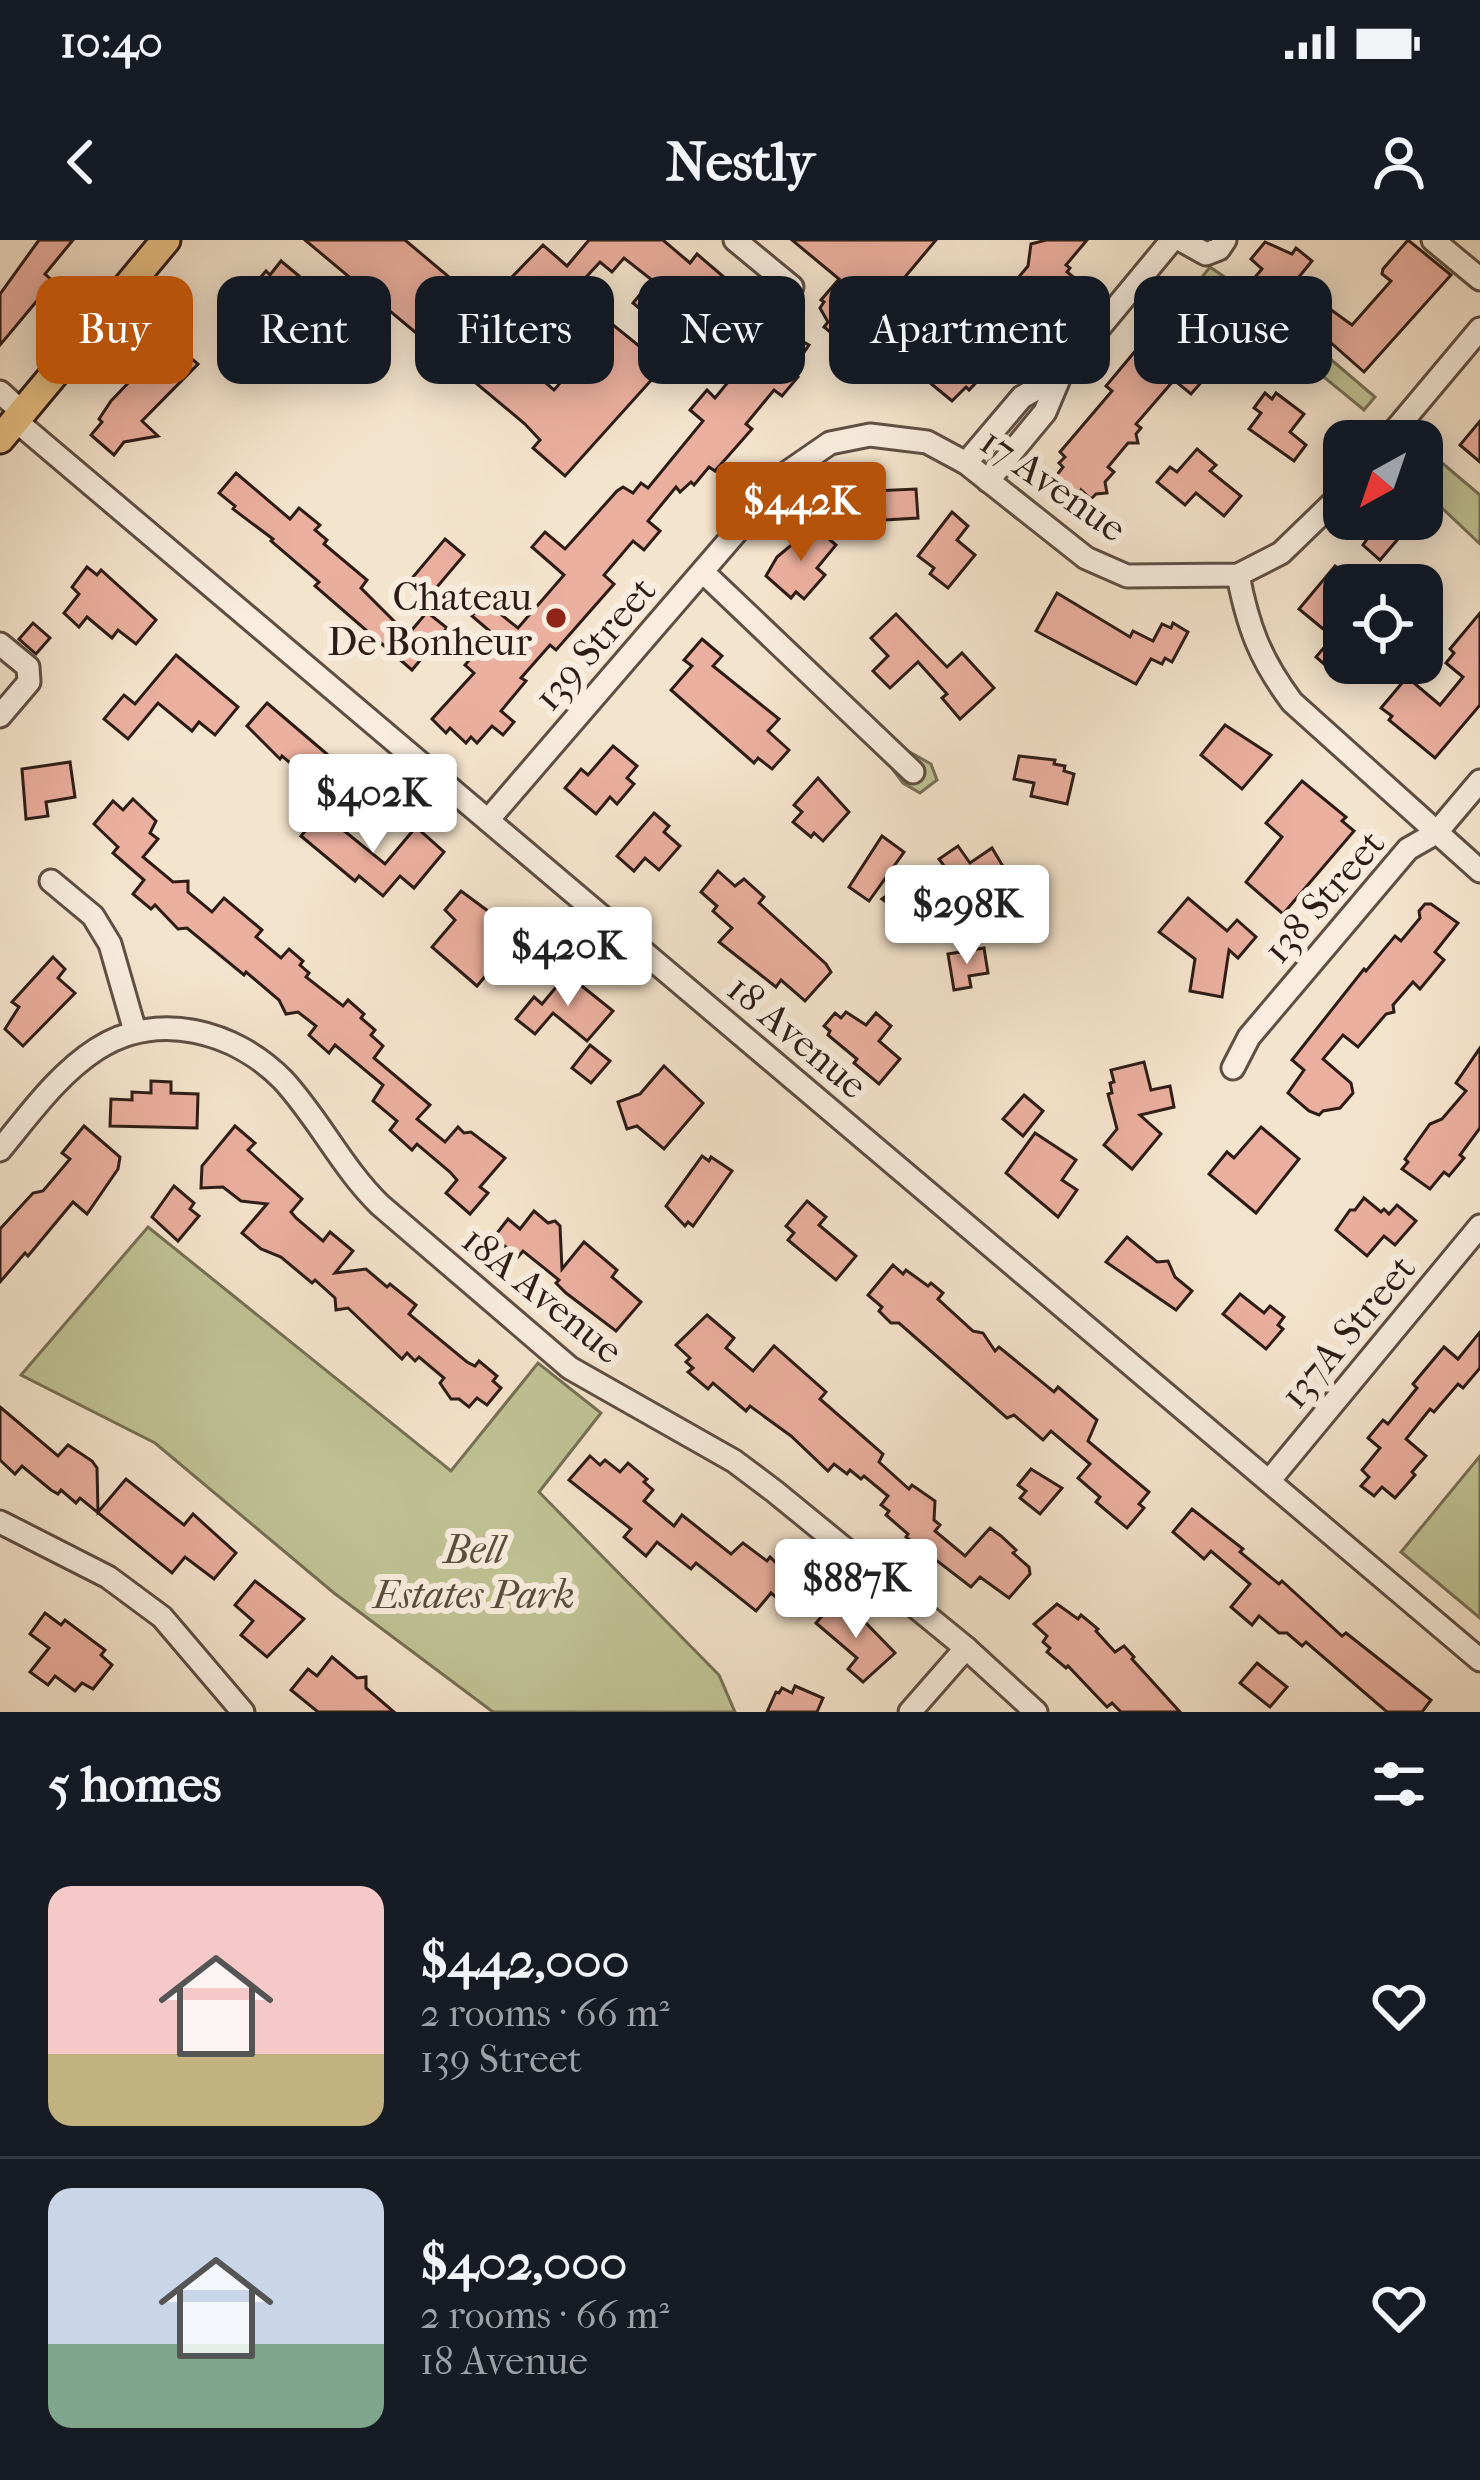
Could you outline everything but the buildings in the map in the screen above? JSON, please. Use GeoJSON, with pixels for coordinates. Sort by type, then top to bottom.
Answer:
{"type":"FeatureCollection","features":[{"type":"Feature","properties":{"kind":"main road"},"geometry":{"type":"LineString","coordinates":[[12,424],[166,240]]}},
{"type":"Feature","properties":{"kind":"street"},"geometry":{"type":"LineString","coordinates":[[735,240],[779,276]]}},
{"type":"Feature","properties":{"kind":"street"},"geometry":{"type":"LineString","coordinates":[[1110,317],[1177,240],[1206,254],[1219,250],[1225,240]]}},
{"type":"Feature","properties":{"kind":"street"},"geometry":{"type":"LineString","coordinates":[[1433,240],[1480,280]]}},
{"type":"Feature","properties":{"kind":"street"},"geometry":{"type":"LineString","coordinates":[[1404,420],[1480,329]]}},
{"type":"Feature","properties":{"kind":"street"},"geometry":{"type":"LineString","coordinates":[[967,464],[1022,397],[1044,384]]}},
{"type":"Feature","properties":{"kind":"street"},"geometry":{"type":"LineString","coordinates":[[988,481],[1045,412],[1057,384]]}},
{"type":"Feature","properties":{"kind":"street","name":"18 Avenue"},"geometry":{"type":"LineString","coordinates":[[0,392],[12,424],[488,820],[1480,1660]]}},
{"type":"Feature","properties":{"kind":"street","name":"17 Avenue"},"geometry":{"type":"LineString","coordinates":[[870,435],[926,442],[967,464],[1086,558],[1127,577],[1238,575]]}},
{"type":"Feature","properties":{"kind":"street","name":"139 Street"},"geometry":{"type":"LineString","coordinates":[[488,820],[788,472],[830,443],[870,435]]}},
{"type":"Feature","properties":{"kind":"street"},"geometry":{"type":"LineString","coordinates":[[1323,513],[1281,554],[1238,575],[1250,633],[1268,670],[1292,703],[1480,871]]}},
{"type":"Feature","properties":{"kind":"street"},"geometry":{"type":"LineString","coordinates":[[703,572],[913,772]]}},
{"type":"Feature","properties":{"kind":"street"},"geometry":{"type":"LineString","coordinates":[[0,644],[28,668],[29,682],[0,716]]}},
{"type":"Feature","properties":{"kind":"street","name":"138 Street"},"geometry":{"type":"LineString","coordinates":[[1233,1068],[1250,1037],[1408,849],[1436,833],[1480,782]]}},
{"type":"Feature","properties":{"kind":"street"},"geometry":{"type":"LineString","coordinates":[[0,1150],[57,1082],[98,1048],[135,1031],[110,944],[92,916],[50,881]]}},
{"type":"Feature","properties":{"kind":"street","name":"18A Avenue"},"geometry":{"type":"LineString","coordinates":[[135,1031],[190,1029],[219,1035],[247,1050],[284,1082],[353,1179],[570,1368],[734,1461],[966,1648],[1036,1712]]}},
{"type":"Feature","properties":{"kind":"street","name":"137A Street"},"geometry":{"type":"LineString","coordinates":[[1270,1481],[1480,1226]]}},
{"type":"Feature","properties":{"kind":"street"},"geometry":{"type":"LineString","coordinates":[[0,1522],[108,1577],[162,1617],[243,1712]]}},
{"type":"Feature","properties":{"kind":"street"},"geometry":{"type":"LineString","coordinates":[[910,1712],[966,1648]]}},
{"type":"Feature","properties":{"kind":"green space"},"geometry":{"type":"Polygon","coordinates":[[[1210,267],[1223,276],[1203,276],[1210,267]]]}},
{"type":"Feature","properties":{"kind":"green space"},"geometry":{"type":"Polygon","coordinates":[[[1332,360],[1375,397],[1364,410],[1332,384],[1332,360]]]}},
{"type":"Feature","properties":{"kind":"green space"},"geometry":{"type":"Polygon","coordinates":[[[1443,464],[1480,495],[1480,544],[1443,509],[1443,464]]]}},
{"type":"Feature","properties":{"kind":"green space"},"geometry":{"type":"Polygon","coordinates":[[[899,746],[931,764],[937,780],[920,793],[903,783],[885,759],[899,746]]]}},
{"type":"Feature","properties":{"kind":"green space","name":"Bell Estates Park"},"geometry":{"type":"Polygon","coordinates":[[[148,1227],[451,1471],[538,1363],[601,1413],[539,1492],[719,1675],[735,1712],[493,1712],[334,1593],[155,1443],[21,1375],[148,1227]]]}},
{"type":"Feature","properties":{"kind":"green space"},"geometry":{"type":"Polygon","coordinates":[[[1480,1456],[1480,1618],[1401,1552],[1480,1456]]]}},
{"type":"Feature","properties":{"kind":"place","name":"Chateau De Bonheur"},"geometry":{"type":"Point","coordinates":[556,618]}}]}
